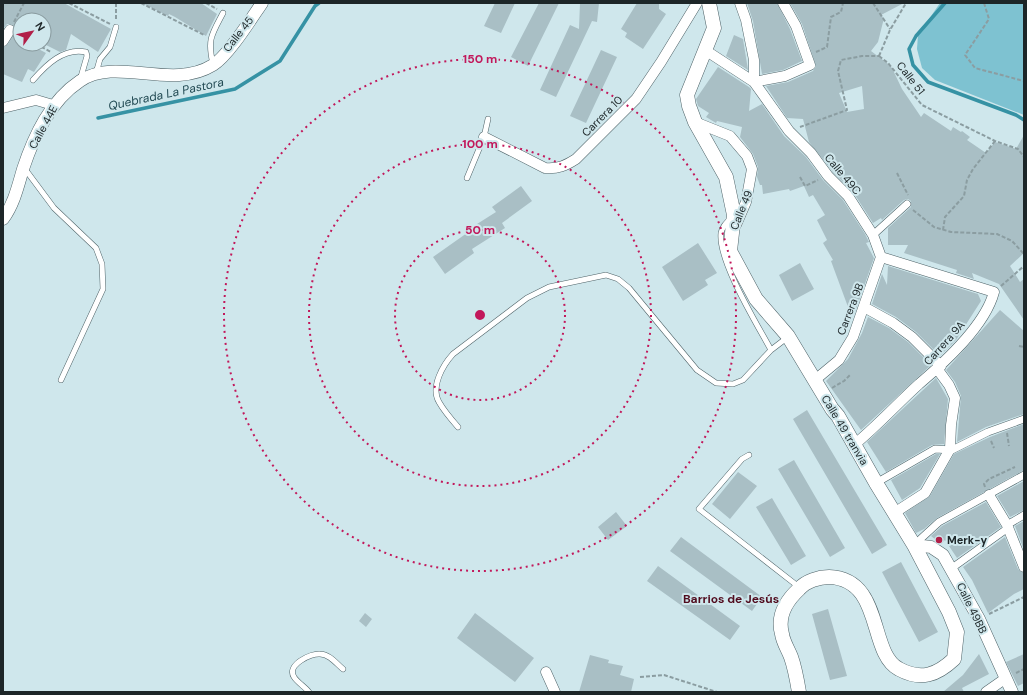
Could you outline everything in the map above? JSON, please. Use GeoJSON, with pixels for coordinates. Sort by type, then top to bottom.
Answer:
{"type":"FeatureCollection","features":[{"type":"Feature","properties":{"kind":"main road","name":"Calle 49"},"geometry":{"type":"LineString","coordinates":[[708,3],[714,28],[687,95],[688,106],[726,177],[734,215],[731,234]]}},
{"type":"Feature","properties":{"kind":"main road","name":"Calle 49 tranvia"},"geometry":{"type":"LineString","coordinates":[[731,234],[730,251],[756,299],[788,336],[838,416],[876,483],[914,545],[949,612],[957,632],[954,659],[942,670],[928,675],[912,675],[898,669],[887,658],[869,606],[859,591],[848,582],[836,578],[823,577],[800,587]]}},
{"type":"Feature","properties":{"kind":"main road"},"geometry":{"type":"LineString","coordinates":[[800,587],[786,603],[782,615],[781,634],[791,656],[800,692]]}},
{"type":"Feature","properties":{"kind":"street","name":"Calle 45"},"geometry":{"type":"LineString","coordinates":[[213,65],[232,44],[262,3]]}},
{"type":"Feature","properties":{"kind":"street","name":"Carrera 10"},"geometry":{"type":"LineString","coordinates":[[484,137],[545,168],[556,168],[571,162],[636,98],[661,62],[697,3]]}},
{"type":"Feature","properties":{"kind":"street"},"geometry":{"type":"LineString","coordinates":[[740,3],[746,20],[754,60],[754,82]]}},
{"type":"Feature","properties":{"kind":"street"},"geometry":{"type":"LineString","coordinates":[[705,50],[754,82],[785,76],[808,60],[796,26],[783,3]]}},
{"type":"Feature","properties":{"kind":"street"},"geometry":{"type":"LineString","coordinates":[[3,42],[10,30]]}},
{"type":"Feature","properties":{"kind":"street","name":"Calle 44E"},"geometry":{"type":"LineString","coordinates":[[3,219],[14,199],[36,136],[53,105],[80,81],[96,73],[119,72],[172,77],[213,65]]}},
{"type":"Feature","properties":{"kind":"street","name":"Calle 49C"},"geometry":{"type":"LineString","coordinates":[[754,82],[789,131],[811,153],[828,176],[848,196],[873,235],[881,257]]}},
{"type":"Feature","properties":{"kind":"street"},"geometry":{"type":"LineString","coordinates":[[3,108],[36,100],[53,105]]}},
{"type":"Feature","properties":{"kind":"street","name":"Calle 49"},"geometry":{"type":"LineString","coordinates":[[696,122],[730,136],[747,156],[752,169],[746,202],[731,234]]}},
{"type":"Feature","properties":{"kind":"street"},"geometry":{"type":"LineString","coordinates":[[873,235],[907,204]]}},
{"type":"Feature","properties":{"kind":"street"},"geometry":{"type":"LineString","coordinates":[[881,257],[994,292]]}},
{"type":"Feature","properties":{"kind":"street","name":"Carrera 9B"},"geometry":{"type":"LineString","coordinates":[[815,380],[839,360],[853,337],[881,257]]}},
{"type":"Feature","properties":{"kind":"street","name":"Carrera 9A"},"geometry":{"type":"LineString","coordinates":[[854,445],[939,368],[982,318],[991,304],[994,292]]}},
{"type":"Feature","properties":{"kind":"street"},"geometry":{"type":"LineString","coordinates":[[864,307],[893,323],[912,337],[939,368],[955,398],[951,425],[950,449],[930,487],[894,513]]}},
{"type":"Feature","properties":{"kind":"street"},"geometry":{"type":"LineString","coordinates":[[876,483],[935,449],[957,448],[988,432],[1024,419]]}},
{"type":"Feature","properties":{"kind":"street"},"geometry":{"type":"LineString","coordinates":[[914,545],[939,522],[1024,475]]}},
{"type":"Feature","properties":{"kind":"street"},"geometry":{"type":"LineString","coordinates":[[989,495],[1008,526],[1024,567]]}},
{"type":"Feature","properties":{"kind":"street"},"geometry":{"type":"LineString","coordinates":[[952,568],[1024,515]]}},
{"type":"Feature","properties":{"kind":"street","name":"Calle 49BB"},"geometry":{"type":"LineString","coordinates":[[914,545],[930,547],[943,555],[952,568],[979,619],[1012,692]]}},
{"type":"Feature","properties":{"kind":"street"},"geometry":{"type":"LineString","coordinates":[[546,672],[554,692]]}},
{"type":"Feature","properties":{"kind":"street"},"geometry":{"type":"LineString","coordinates":[[986,692],[1006,678]]}},
{"type":"Feature","properties":{"kind":"lane"},"geometry":{"type":"LineString","coordinates":[[213,65],[209,50],[210,38],[223,13]]}},
{"type":"Feature","properties":{"kind":"lane"},"geometry":{"type":"LineString","coordinates":[[96,73],[100,59],[110,47],[116,27]]}},
{"type":"Feature","properties":{"kind":"lane"},"geometry":{"type":"LineString","coordinates":[[33,80],[46,65],[60,56],[79,50],[86,52],[87,56],[80,81]]}},
{"type":"Feature","properties":{"kind":"lane"},"geometry":{"type":"LineString","coordinates":[[467,178],[484,137],[488,119]]}},
{"type":"Feature","properties":{"kind":"lane"},"geometry":{"type":"LineString","coordinates":[[24,167],[54,208],[96,248],[102,264],[103,289],[61,380]]}},
{"type":"Feature","properties":{"kind":"lane"},"geometry":{"type":"LineString","coordinates":[[734,215],[724,224],[721,234],[728,269],[772,350]]}},
{"type":"Feature","properties":{"kind":"lane"},"geometry":{"type":"LineString","coordinates":[[458,427],[438,402],[436,395],[436,384],[446,361],[453,354],[527,298],[549,288],[606,275],[618,279],[629,288],[658,320],[697,370],[716,383],[733,384],[743,380],[788,336]]}},
{"type":"Feature","properties":{"kind":"lane"},"geometry":{"type":"LineString","coordinates":[[749,455],[742,459],[699,509],[800,587]]}},
{"type":"Feature","properties":{"kind":"lane"},"geometry":{"type":"LineString","coordinates":[[309,692],[294,677],[292,671],[293,666],[311,655],[320,654],[329,657],[343,669]]}},
{"type":"Feature","properties":{"kind":"path"},"geometry":{"type":"LineString","coordinates":[[10,30],[24,3]]}},
{"type":"Feature","properties":{"kind":"path"},"geometry":{"type":"LineString","coordinates":[[69,3],[116,27],[116,3]]}},
{"type":"Feature","properties":{"kind":"path"},"geometry":{"type":"LineString","coordinates":[[141,3],[210,38]]}},
{"type":"Feature","properties":{"kind":"path"},"geometry":{"type":"LineString","coordinates":[[206,3],[223,13]]}},
{"type":"Feature","properties":{"kind":"path"},"geometry":{"type":"LineString","coordinates":[[808,60],[827,47],[831,17],[841,12],[843,3]]}},
{"type":"Feature","properties":{"kind":"path"},"geometry":{"type":"LineString","coordinates":[[874,3],[890,30]]}},
{"type":"Feature","properties":{"kind":"path"},"geometry":{"type":"LineString","coordinates":[[789,131],[847,110],[838,71],[841,60],[862,56],[879,56],[890,30],[906,3]]}},
{"type":"Feature","properties":{"kind":"path"},"geometry":{"type":"LineString","coordinates":[[984,3],[989,19],[965,55],[975,68],[1024,82]]}},
{"type":"Feature","properties":{"kind":"path"},"geometry":{"type":"LineString","coordinates":[[52,52],[60,56]]}},
{"type":"Feature","properties":{"kind":"path","name":"Calle 51"},"geometry":{"type":"LineString","coordinates":[[879,56],[888,63],[922,105],[995,141],[1018,149],[1024,157]]}},
{"type":"Feature","properties":{"kind":"path"},"geometry":{"type":"LineString","coordinates":[[943,230],[945,217],[964,196],[967,180],[973,169],[995,141]]}},
{"type":"Feature","properties":{"kind":"path"},"geometry":{"type":"LineString","coordinates":[[898,173],[909,198],[907,204],[923,220],[934,227],[943,230],[997,234],[1012,241],[1024,254]]}},
{"type":"Feature","properties":{"kind":"path"},"geometry":{"type":"LineString","coordinates":[[800,177],[805,186],[828,176]]}},
{"type":"Feature","properties":{"kind":"path"},"geometry":{"type":"LineString","coordinates":[[994,292],[1024,266]]}},
{"type":"Feature","properties":{"kind":"path"},"geometry":{"type":"LineString","coordinates":[[1019,346],[1024,347]]}},
{"type":"Feature","properties":{"kind":"path"},"geometry":{"type":"LineString","coordinates":[[823,394],[844,381],[850,375]]}},
{"type":"Feature","properties":{"kind":"path"},"geometry":{"type":"LineString","coordinates":[[989,495],[984,484],[989,479],[1015,467]]}},
{"type":"Feature","properties":{"kind":"path"},"geometry":{"type":"LineString","coordinates":[[979,619],[1024,597]]}},
{"type":"Feature","properties":{"kind":"path"},"geometry":{"type":"LineString","coordinates":[[640,677],[664,675],[717,692]]}},
{"type":"Feature","properties":{"kind":"shaded area"},"geometry":{"type":"Polygon","coordinates":[[[940,3],[1024,3],[1024,115],[935,80],[922,68],[917,49],[918,35],[940,3]]]}},
{"type":"Feature","properties":{"kind":"building"},"geometry":{"type":"Polygon","coordinates":[[[3,3],[64,3],[111,29],[98,52],[71,34],[66,50],[60,52],[52,48],[52,12],[12,12],[12,25],[7,24],[3,29],[3,3]]]}},
{"type":"Feature","properties":{"kind":"building"},"geometry":{"type":"Polygon","coordinates":[[[142,3],[201,3],[217,14],[206,36],[175,17],[169,14],[168,16],[142,3]]]}},
{"type":"Feature","properties":{"kind":"building"},"geometry":{"type":"Polygon","coordinates":[[[495,3],[515,3],[501,33],[484,26],[495,3]]]}},
{"type":"Feature","properties":{"kind":"building"},"geometry":{"type":"Polygon","coordinates":[[[539,3],[559,3],[528,66],[511,57],[539,3]]]}},
{"type":"Feature","properties":{"kind":"building"},"geometry":{"type":"Polygon","coordinates":[[[580,3],[599,3],[597,22],[592,21],[556,97],[540,90],[570,25],[579,29],[580,3]]]}},
{"type":"Feature","properties":{"kind":"building"},"geometry":{"type":"Polygon","coordinates":[[[637,3],[659,3],[659,9],[666,14],[643,49],[625,37],[627,33],[621,29],[637,3]]]}},
{"type":"Feature","properties":{"kind":"building"},"geometry":{"type":"Polygon","coordinates":[[[747,3],[777,3],[790,29],[802,61],[783,70],[762,74],[753,21],[747,3]]]}},
{"type":"Feature","properties":{"kind":"building"},"geometry":{"type":"Polygon","coordinates":[[[790,3],[904,3],[881,15],[884,18],[878,42],[871,51],[892,68],[902,89],[921,117],[924,113],[951,131],[953,127],[961,132],[962,131],[970,137],[967,140],[986,153],[995,142],[1016,149],[1024,135],[1024,253],[1010,266],[1020,282],[1024,279],[1024,320],[999,284],[972,273],[974,279],[956,273],[957,270],[904,253],[908,245],[888,245],[888,228],[911,207],[911,201],[908,199],[904,200],[882,220],[881,218],[873,223],[853,192],[833,172],[809,142],[803,119],[787,118],[766,86],[788,82],[813,71],[816,66],[802,24],[790,3]],[[862,86],[839,93],[847,112],[864,109],[862,86]]]}},
{"type":"Feature","properties":{"kind":"building"},"geometry":{"type":"Polygon","coordinates":[[[734,35],[743,39],[748,70],[726,56],[734,35]]]}},
{"type":"Feature","properties":{"kind":"building"},"geometry":{"type":"Polygon","coordinates":[[[12,37],[12,52],[46,53],[34,72],[28,69],[22,82],[3,74],[3,47],[8,44],[12,37]]]}},
{"type":"Feature","properties":{"kind":"building"},"geometry":{"type":"Polygon","coordinates":[[[601,50],[617,57],[586,123],[570,116],[601,50]]]}},
{"type":"Feature","properties":{"kind":"building"},"geometry":{"type":"Polygon","coordinates":[[[718,67],[751,89],[749,111],[762,104],[784,136],[806,157],[823,180],[843,200],[865,234],[869,242],[866,243],[874,258],[854,315],[851,315],[831,261],[833,260],[823,243],[827,240],[817,220],[825,215],[813,195],[809,197],[804,186],[790,191],[789,189],[763,194],[762,185],[760,185],[757,177],[758,167],[753,154],[740,137],[742,127],[717,121],[716,123],[706,117],[709,113],[698,106],[696,99],[718,67]]]}},
{"type":"Feature","properties":{"kind":"building"},"geometry":{"type":"Polygon","coordinates":[[[521,186],[532,201],[502,223],[505,228],[472,249],[474,253],[445,274],[433,257],[467,233],[466,231],[496,212],[492,207],[521,186]]]}},
{"type":"Feature","properties":{"kind":"building"},"geometry":{"type":"Polygon","coordinates":[[[698,243],[717,273],[705,280],[708,285],[683,301],[662,267],[698,243]]]}},
{"type":"Feature","properties":{"kind":"building"},"geometry":{"type":"Polygon","coordinates":[[[800,263],[814,289],[792,301],[779,275],[800,263]]]}},
{"type":"Feature","properties":{"kind":"building"},"geometry":{"type":"Polygon","coordinates":[[[888,266],[978,294],[981,301],[956,340],[940,356],[916,332],[896,317],[872,304],[882,274],[887,285],[888,266]]]}},
{"type":"Feature","properties":{"kind":"building"},"geometry":{"type":"Polygon","coordinates":[[[1000,310],[1024,331],[1024,414],[986,427],[957,442],[961,396],[955,382],[946,370],[1000,310]]]}},
{"type":"Feature","properties":{"kind":"building"},"geometry":{"type":"Polygon","coordinates":[[[868,317],[889,328],[908,342],[931,365],[861,430],[826,381],[848,359],[862,333],[868,317]]]}},
{"type":"Feature","properties":{"kind":"building"},"geometry":{"type":"Polygon","coordinates":[[[936,378],[948,399],[944,444],[932,445],[886,472],[867,442],[936,378]]]}},
{"type":"Feature","properties":{"kind":"building"},"geometry":{"type":"Polygon","coordinates":[[[807,410],[887,545],[872,554],[793,419],[807,410]]]}},
{"type":"Feature","properties":{"kind":"building"},"geometry":{"type":"Polygon","coordinates":[[[1024,424],[1024,470],[937,518],[924,529],[916,533],[905,513],[930,496],[954,454],[990,437],[1024,424]]]}},
{"type":"Feature","properties":{"kind":"building"},"geometry":{"type":"Polygon","coordinates":[[[936,454],[940,454],[920,488],[902,500],[891,480],[936,454]]]}},
{"type":"Feature","properties":{"kind":"building"},"geometry":{"type":"Polygon","coordinates":[[[794,460],[845,548],[830,557],[778,469],[794,460]]]}},
{"type":"Feature","properties":{"kind":"building"},"geometry":{"type":"Polygon","coordinates":[[[738,472],[757,486],[730,519],[712,504],[738,472]]]}},
{"type":"Feature","properties":{"kind":"building"},"geometry":{"type":"Polygon","coordinates":[[[1024,481],[1024,510],[1010,517],[997,496],[1024,481]]]}},
{"type":"Feature","properties":{"kind":"building"},"geometry":{"type":"Polygon","coordinates":[[[772,498],[806,556],[791,565],[756,507],[772,498]]]}},
{"type":"Feature","properties":{"kind":"building"},"geometry":{"type":"Polygon","coordinates":[[[986,502],[1001,527],[957,558],[945,540],[941,544],[931,536],[942,526],[986,502]]]}},
{"type":"Feature","properties":{"kind":"building"},"geometry":{"type":"Polygon","coordinates":[[[616,512],[627,526],[608,540],[598,527],[616,512]]]}},
{"type":"Feature","properties":{"kind":"building"},"geometry":{"type":"Polygon","coordinates":[[[1024,521],[1024,550],[1015,526],[1024,521]]]}},
{"type":"Feature","properties":{"kind":"building"},"geometry":{"type":"Polygon","coordinates":[[[681,537],[762,597],[752,611],[670,551],[681,537]]]}},
{"type":"Feature","properties":{"kind":"building"},"geometry":{"type":"Polygon","coordinates":[[[1005,537],[1018,569],[1024,573],[1024,589],[1014,594],[988,613],[972,580],[963,567],[1005,537]]]}},
{"type":"Feature","properties":{"kind":"building"},"geometry":{"type":"Polygon","coordinates":[[[901,562],[938,632],[919,642],[882,572],[901,562]]]}},
{"type":"Feature","properties":{"kind":"building"},"geometry":{"type":"Polygon","coordinates":[[[658,566],[740,626],[730,640],[647,581],[658,566]]]}},
{"type":"Feature","properties":{"kind":"building"},"geometry":{"type":"Polygon","coordinates":[[[828,609],[847,676],[830,680],[812,614],[828,609]]]}},
{"type":"Feature","properties":{"kind":"building"},"geometry":{"type":"Polygon","coordinates":[[[365,613],[372,619],[366,627],[359,621],[365,613]]]}},
{"type":"Feature","properties":{"kind":"building"},"geometry":{"type":"Polygon","coordinates":[[[475,613],[534,658],[515,682],[457,638],[475,613]]]}},
{"type":"Feature","properties":{"kind":"building"},"geometry":{"type":"Polygon","coordinates":[[[979,654],[989,674],[962,688],[964,692],[943,692],[963,675],[979,654]]]}},
{"type":"Feature","properties":{"kind":"building"},"geometry":{"type":"Polygon","coordinates":[[[1024,654],[1024,683],[1018,686],[1006,662],[1024,654]]]}},
{"type":"Feature","properties":{"kind":"building"},"geometry":{"type":"Polygon","coordinates":[[[590,655],[609,660],[608,663],[623,666],[620,675],[634,679],[631,692],[579,692],[590,655]]]}},
{"type":"Feature","properties":{"kind":"waterway","name":"Quebrada La Pastora"},"geometry":{"type":"LineString","coordinates":[[98,118],[235,89],[280,61],[315,6],[319,3]]}},
{"type":"Feature","properties":{"kind":"waterway"},"geometry":{"type":"LineString","coordinates":[[945,3],[916,36],[909,49],[913,65],[928,82],[1016,115],[1024,120]]}},
{"type":"Feature","properties":{"kind":"place","name":"Merk-y"},"geometry":{"type":"Point","coordinates":[939,540]}},
{"type":"Feature","properties":{"kind":"district","name":"Barrios de Jesús"},"geometry":{"type":"Point","coordinates":[731,599]}}]}
